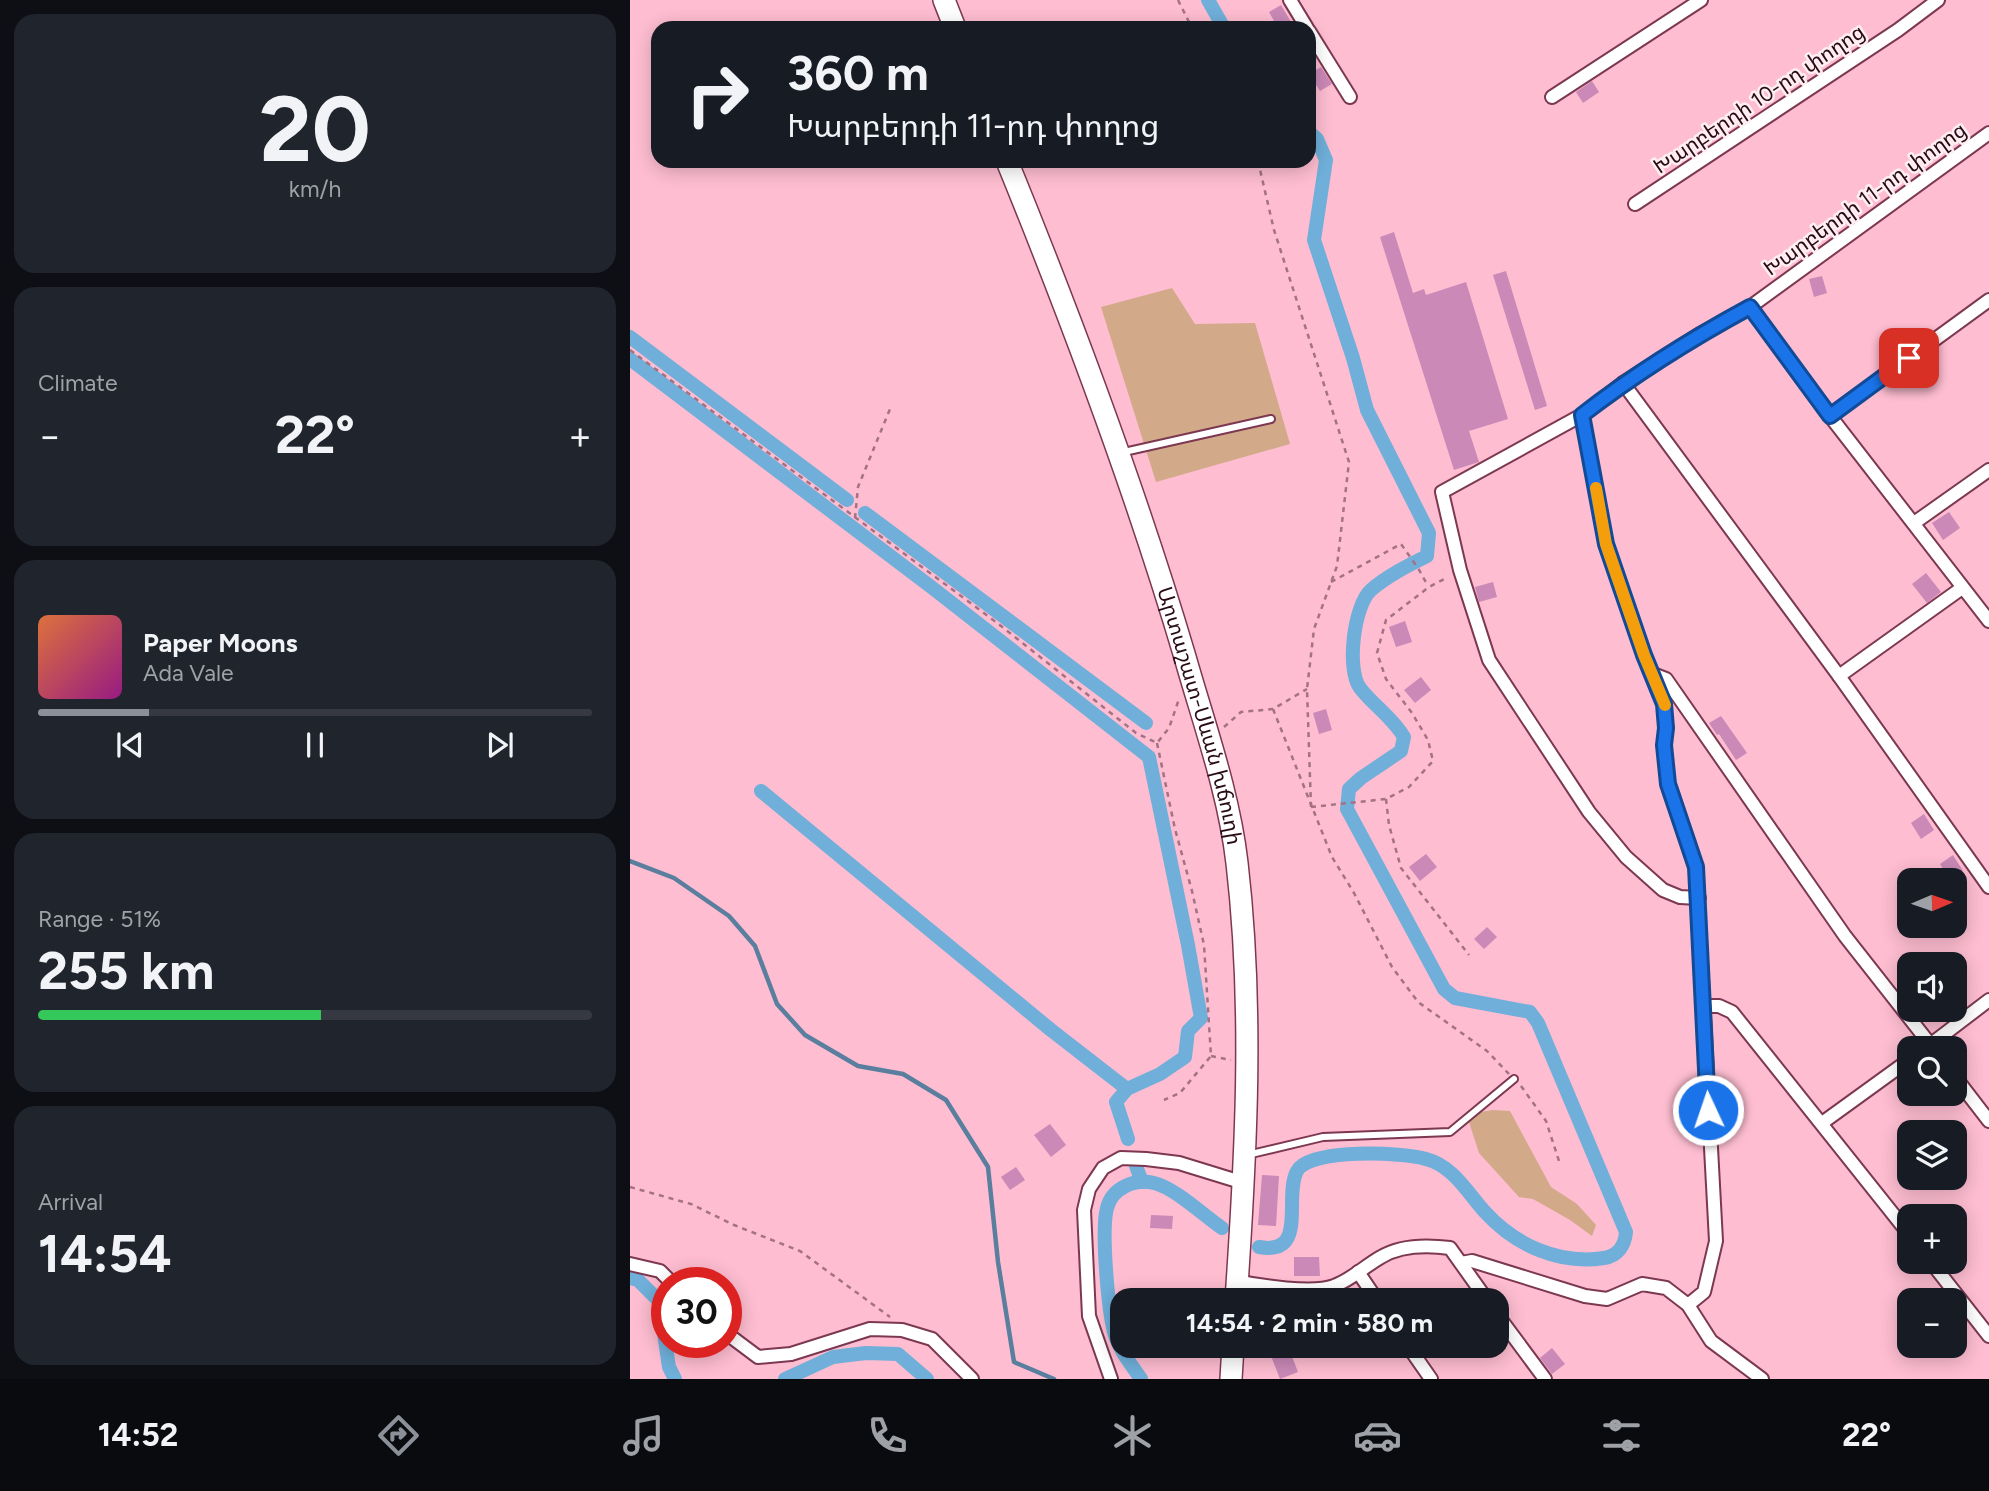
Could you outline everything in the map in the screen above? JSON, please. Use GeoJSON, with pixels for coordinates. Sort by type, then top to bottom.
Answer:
{"type":"FeatureCollection","features":[{"type":"Feature","properties":{"kind":"main road"},"geometry":{"type":"LineString","coordinates":[[944,0],[952,21]]}},
{"type":"Feature","properties":{"kind":"main road","name":"Արտաշատ-Սևան խճուղի"},"geometry":{"type":"LineString","coordinates":[[1010,168],[1060,294],[1146,531],[1209,741],[1237,861],[1247,1063],[1244,1182],[1237,1288]]}},
{"type":"Feature","properties":{"kind":"main road"},"geometry":{"type":"LineString","coordinates":[[1231,1379],[1232,1358]]}},
{"type":"Feature","properties":{"kind":"street"},"geometry":{"type":"LineString","coordinates":[[1290,0],[1303,21]]}},
{"type":"Feature","properties":{"kind":"street"},"geometry":{"type":"LineString","coordinates":[[1552,97],[1701,0]]}},
{"type":"Feature","properties":{"kind":"street","name":"Խարբերդի 10-րդ փողոց"},"geometry":{"type":"LineString","coordinates":[[1635,204],[1887,37],[1938,0]]}},
{"type":"Feature","properties":{"kind":"street"},"geometry":{"type":"LineString","coordinates":[[1316,43],[1350,97]]}},
{"type":"Feature","properties":{"kind":"street","name":"Խարբերդի 11-րդ փողոց"},"geometry":{"type":"LineString","coordinates":[[1461,570],[1441,492],[1582,415],[1623,383],[1700,334],[1750,307],[1989,133]]}},
{"type":"Feature","properties":{"kind":"street"},"geometry":{"type":"LineString","coordinates":[[1830,416],[1989,300]]}},
{"type":"Feature","properties":{"kind":"street"},"geometry":{"type":"LineString","coordinates":[[1750,307],[1830,416],[1989,621]]}},
{"type":"Feature","properties":{"kind":"street"},"geometry":{"type":"LineString","coordinates":[[1623,383],[1839,676],[1989,887]]}},
{"type":"Feature","properties":{"kind":"street"},"geometry":{"type":"LineString","coordinates":[[1582,415],[1606,544],[1644,655],[1664,704],[1668,784],[1696,867],[1716,1241],[1704,1292],[1688,1305]]}},
{"type":"Feature","properties":{"kind":"street"},"geometry":{"type":"LineString","coordinates":[[1914,523],[1989,470]]}},
{"type":"Feature","properties":{"kind":"street"},"geometry":{"type":"LineString","coordinates":[[1461,570],[1489,660],[1588,812],[1626,857],[1664,890],[1680,897],[1699,898]]}},
{"type":"Feature","properties":{"kind":"street"},"geometry":{"type":"LineString","coordinates":[[1839,676],[1962,588]]}},
{"type":"Feature","properties":{"kind":"street"},"geometry":{"type":"LineString","coordinates":[[1653,674],[1666,678],[1845,936],[1922,1036]]}},
{"type":"Feature","properties":{"kind":"street"},"geometry":{"type":"LineString","coordinates":[[1944,1036],[1989,1000]]}},
{"type":"Feature","properties":{"kind":"street"},"geometry":{"type":"LineString","coordinates":[[1702,1006],[1719,1006],[1732,1012],[1897,1219]]}},
{"type":"Feature","properties":{"kind":"street"},"geometry":{"type":"LineString","coordinates":[[1822,1123],[1897,1069]]}},
{"type":"Feature","properties":{"kind":"street"},"geometry":{"type":"LineString","coordinates":[[1967,1093],[1989,1121]]}},
{"type":"Feature","properties":{"kind":"street"},"geometry":{"type":"LineString","coordinates":[[1111,1379],[1088,1316],[1084,1223],[1089,1189],[1103,1168],[1121,1158],[1146,1159],[1179,1163],[1244,1182]]}},
{"type":"Feature","properties":{"kind":"street"},"geometry":{"type":"LineString","coordinates":[[1322,1288],[1335,1286],[1382,1256],[1401,1249],[1432,1246],[1450,1248],[1479,1288]]}},
{"type":"Feature","properties":{"kind":"street"},"geometry":{"type":"LineString","coordinates":[[1461,1263],[1472,1261],[1585,1296],[1607,1298],[1642,1284],[1665,1288],[1688,1305],[1711,1341],[1762,1379]]}},
{"type":"Feature","properties":{"kind":"street"},"geometry":{"type":"LineString","coordinates":[[630,1264],[651,1269]]}},
{"type":"Feature","properties":{"kind":"street"},"geometry":{"type":"LineString","coordinates":[[1358,1272],[1369,1288]]}},
{"type":"Feature","properties":{"kind":"street"},"geometry":{"type":"LineString","coordinates":[[1940,1274],[1989,1336]]}},
{"type":"Feature","properties":{"kind":"street"},"geometry":{"type":"LineString","coordinates":[[1249,1288],[1286,1288]]}},
{"type":"Feature","properties":{"kind":"street"},"geometry":{"type":"LineString","coordinates":[[742,1345],[758,1357],[790,1354],[870,1329],[902,1330],[932,1339],[972,1379]]}},
{"type":"Feature","properties":{"kind":"street"},"geometry":{"type":"LineString","coordinates":[[1509,1331],[1545,1379]]}},
{"type":"Feature","properties":{"kind":"street"},"geometry":{"type":"LineString","coordinates":[[1416,1358],[1431,1379]]}},
{"type":"Feature","properties":{"kind":"lane"},"geometry":{"type":"LineString","coordinates":[[1118,453],[1271,419]]}},
{"type":"Feature","properties":{"kind":"lane"},"geometry":{"type":"LineString","coordinates":[[1245,1156],[1323,1137],[1450,1132],[1514,1079]]}},
{"type":"Feature","properties":{"kind":"path"},"geometry":{"type":"LineString","coordinates":[[1178,0],[1188,21]]}},
{"type":"Feature","properties":{"kind":"path"},"geometry":{"type":"LineString","coordinates":[[1260,168],[1274,230],[1349,462],[1337,566],[1314,629],[1307,689],[1311,807]]}},
{"type":"Feature","properties":{"kind":"path"},"geometry":{"type":"LineString","coordinates":[[630,350],[996,622],[1136,733],[1157,743]]}},
{"type":"Feature","properties":{"kind":"path"},"geometry":{"type":"LineString","coordinates":[[855,517],[858,487],[890,409]]}},
{"type":"Feature","properties":{"kind":"path"},"geometry":{"type":"LineString","coordinates":[[1331,582],[1401,544],[1429,587]]}},
{"type":"Feature","properties":{"kind":"path"},"geometry":{"type":"LineString","coordinates":[[1311,807],[1386,799],[1409,787],[1433,761],[1427,740],[1412,713],[1386,679],[1377,653],[1387,620],[1429,587],[1461,570]]}},
{"type":"Feature","properties":{"kind":"path"},"geometry":{"type":"LineString","coordinates":[[1157,743],[1169,728],[1177,701],[1192,683]]}},
{"type":"Feature","properties":{"kind":"path"},"geometry":{"type":"LineString","coordinates":[[1209,741],[1241,712],[1273,709],[1307,689]]}},
{"type":"Feature","properties":{"kind":"path"},"geometry":{"type":"LineString","coordinates":[[1273,709],[1332,857],[1392,967],[1418,1002],[1487,1051],[1525,1091],[1546,1121],[1559,1161]]}},
{"type":"Feature","properties":{"kind":"path"},"geometry":{"type":"LineString","coordinates":[[1157,743],[1204,945],[1210,1056],[1180,1093],[1164,1100]]}},
{"type":"Feature","properties":{"kind":"path"},"geometry":{"type":"LineString","coordinates":[[1386,799],[1389,825],[1401,868],[1469,955]]}},
{"type":"Feature","properties":{"kind":"path"},"geometry":{"type":"LineString","coordinates":[[630,1186],[691,1204],[734,1225],[800,1251],[890,1317],[902,1330]]}},
{"type":"Feature","properties":{"kind":"shaded area"},"geometry":{"type":"Polygon","coordinates":[[[1172,288],[1195,324],[1255,323],[1290,444],[1156,482],[1101,307],[1172,288]]]}},
{"type":"Feature","properties":{"kind":"shaded area"},"geometry":{"type":"Polygon","coordinates":[[[1510,1111],[1551,1187],[1577,1204],[1596,1225],[1592,1236],[1533,1199],[1519,1197],[1479,1153],[1469,1122],[1480,1112],[1510,1111]]]}},
{"type":"Feature","properties":{"kind":"building"},"geometry":{"type":"Polygon","coordinates":[[[1281,5],[1290,21],[1274,21],[1269,12],[1281,5]]]}},
{"type":"Feature","properties":{"kind":"building"},"geometry":{"type":"Polygon","coordinates":[[[1321,67],[1332,84],[1320,91],[1316,85],[1316,70],[1321,67]]]}},
{"type":"Feature","properties":{"kind":"building"},"geometry":{"type":"Polygon","coordinates":[[[1592,81],[1599,92],[1583,103],[1576,92],[1592,81]]]}},
{"type":"Feature","properties":{"kind":"building"},"geometry":{"type":"Polygon","coordinates":[[[1394,232],[1413,293],[1424,289],[1426,295],[1466,282],[1508,419],[1469,431],[1479,462],[1454,470],[1380,237],[1394,232]]]}},
{"type":"Feature","properties":{"kind":"building"},"geometry":{"type":"Polygon","coordinates":[[[1506,271],[1547,406],[1535,410],[1493,275],[1506,271]]]}},
{"type":"Feature","properties":{"kind":"building"},"geometry":{"type":"Polygon","coordinates":[[[1822,276],[1827,293],[1814,297],[1809,279],[1822,276]]]}},
{"type":"Feature","properties":{"kind":"building"},"geometry":{"type":"Polygon","coordinates":[[[1949,512],[1960,528],[1943,540],[1932,523],[1949,512]]]}},
{"type":"Feature","properties":{"kind":"building"},"geometry":{"type":"Polygon","coordinates":[[[1926,573],[1941,592],[1927,603],[1912,584],[1926,573]]]}},
{"type":"Feature","properties":{"kind":"building"},"geometry":{"type":"Polygon","coordinates":[[[1493,582],[1497,597],[1479,602],[1475,587],[1493,582]]]}},
{"type":"Feature","properties":{"kind":"building"},"geometry":{"type":"Polygon","coordinates":[[[1405,621],[1412,642],[1396,647],[1389,627],[1405,621]]]}},
{"type":"Feature","properties":{"kind":"building"},"geometry":{"type":"Polygon","coordinates":[[[1421,677],[1431,690],[1415,703],[1404,690],[1421,677]]]}},
{"type":"Feature","properties":{"kind":"building"},"geometry":{"type":"Polygon","coordinates":[[[1326,709],[1332,730],[1319,734],[1313,713],[1326,709]]]}},
{"type":"Feature","properties":{"kind":"building"},"geometry":{"type":"Polygon","coordinates":[[[1721,716],[1747,753],[1736,760],[1709,723],[1721,716]]]}},
{"type":"Feature","properties":{"kind":"building"},"geometry":{"type":"Polygon","coordinates":[[[1924,814],[1934,830],[1921,839],[1911,823],[1924,814]]]}},
{"type":"Feature","properties":{"kind":"building"},"geometry":{"type":"Polygon","coordinates":[[[1426,854],[1437,867],[1420,881],[1409,867],[1426,854]]]}},
{"type":"Feature","properties":{"kind":"building"},"geometry":{"type":"Polygon","coordinates":[[[1953,855],[1961,868],[1942,868],[1940,864],[1953,855]]]}},
{"type":"Feature","properties":{"kind":"building"},"geometry":{"type":"Polygon","coordinates":[[[1487,927],[1497,937],[1484,949],[1474,939],[1487,927]]]}},
{"type":"Feature","properties":{"kind":"building"},"geometry":{"type":"Polygon","coordinates":[[[1050,1124],[1066,1145],[1051,1157],[1034,1135],[1050,1124]]]}},
{"type":"Feature","properties":{"kind":"building"},"geometry":{"type":"Polygon","coordinates":[[[1016,1167],[1025,1180],[1010,1190],[1001,1177],[1016,1167]]]}},
{"type":"Feature","properties":{"kind":"building"},"geometry":{"type":"Polygon","coordinates":[[[1262,1175],[1279,1176],[1276,1226],[1258,1225],[1262,1175]]]}},
{"type":"Feature","properties":{"kind":"building"},"geometry":{"type":"Polygon","coordinates":[[[1151,1215],[1173,1216],[1172,1229],[1150,1228],[1151,1215]]]}},
{"type":"Feature","properties":{"kind":"building"},"geometry":{"type":"Polygon","coordinates":[[[1294,1257],[1319,1257],[1320,1276],[1294,1276],[1294,1257]]]}},
{"type":"Feature","properties":{"kind":"building"},"geometry":{"type":"Polygon","coordinates":[[[1552,1348],[1565,1364],[1552,1374],[1540,1358],[1552,1348]]]}},
{"type":"Feature","properties":{"kind":"building"},"geometry":{"type":"Polygon","coordinates":[[[1272,1358],[1293,1358],[1298,1372],[1280,1379],[1272,1358]]]}},
{"type":"Feature","properties":{"kind":"waterway"},"geometry":{"type":"LineString","coordinates":[[1208,0],[1220,21]]}},
{"type":"Feature","properties":{"kind":"waterway"},"geometry":{"type":"LineString","coordinates":[[1259,1247],[1274,1247],[1284,1243],[1289,1234],[1293,1182],[1297,1171],[1319,1158],[1358,1154],[1398,1155],[1436,1162],[1466,1188],[1497,1224],[1524,1243],[1554,1255],[1587,1259],[1609,1257],[1620,1249],[1626,1232],[1538,1023],[1530,1012],[1455,998],[1444,989],[1347,809],[1349,789],[1401,751],[1404,737],[1360,688],[1356,679],[1353,653],[1360,609],[1365,598],[1377,585],[1427,556],[1429,533],[1367,410],[1353,358],[1314,240],[1326,160],[1316,138]]}},
{"type":"Feature","properties":{"kind":"waterway"},"geometry":{"type":"LineString","coordinates":[[630,337],[847,500]]}},
{"type":"Feature","properties":{"kind":"waterway"},"geometry":{"type":"LineString","coordinates":[[630,359],[930,586],[1149,757],[1201,1018],[1188,1031],[1185,1057],[1160,1074],[1127,1089],[1116,1102],[1128,1139]]}},
{"type":"Feature","properties":{"kind":"waterway"},"geometry":{"type":"LineString","coordinates":[[865,513],[1146,723]]}},
{"type":"Feature","properties":{"kind":"waterway"},"geometry":{"type":"LineString","coordinates":[[761,791],[1051,1030],[1127,1089]]}},
{"type":"Feature","properties":{"kind":"waterway"},"geometry":{"type":"LineString","coordinates":[[630,861],[674,878],[729,916],[755,946],[777,1004],[805,1035],[858,1066],[903,1074],[946,1100],[988,1167],[998,1262],[1014,1362],[1054,1379]]}},
{"type":"Feature","properties":{"kind":"waterway"},"geometry":{"type":"LineString","coordinates":[[1136,1166],[1142,1182]]}},
{"type":"Feature","properties":{"kind":"waterway"},"geometry":{"type":"LineString","coordinates":[[1141,1379],[1119,1345],[1112,1321],[1105,1251],[1105,1219],[1110,1201],[1119,1190],[1132,1183],[1154,1183],[1180,1196],[1222,1228]]}},
{"type":"Feature","properties":{"kind":"waterway"},"geometry":{"type":"LineString","coordinates":[[630,1278],[638,1280],[659,1301],[669,1367],[675,1379]]}},
{"type":"Feature","properties":{"kind":"waterway"},"geometry":{"type":"LineString","coordinates":[[785,1379],[833,1357],[866,1353],[898,1354],[927,1379]]}},
{"type":"Feature","properties":{"kind":"slow traffic"},"geometry":{"type":"LineString","coordinates":[[1596,488],[1606,544],[1644,655],[1665,705]]}},
{"type":"Feature","properties":{"kind":"route"},"geometry":{"type":"LineString","coordinates":[[1708,1110],[1696,867],[1668,784],[1664,704],[1644,655],[1606,544],[1582,415],[1623,383],[1700,334],[1750,307],[1830,416],[1909,358]]}}]}
